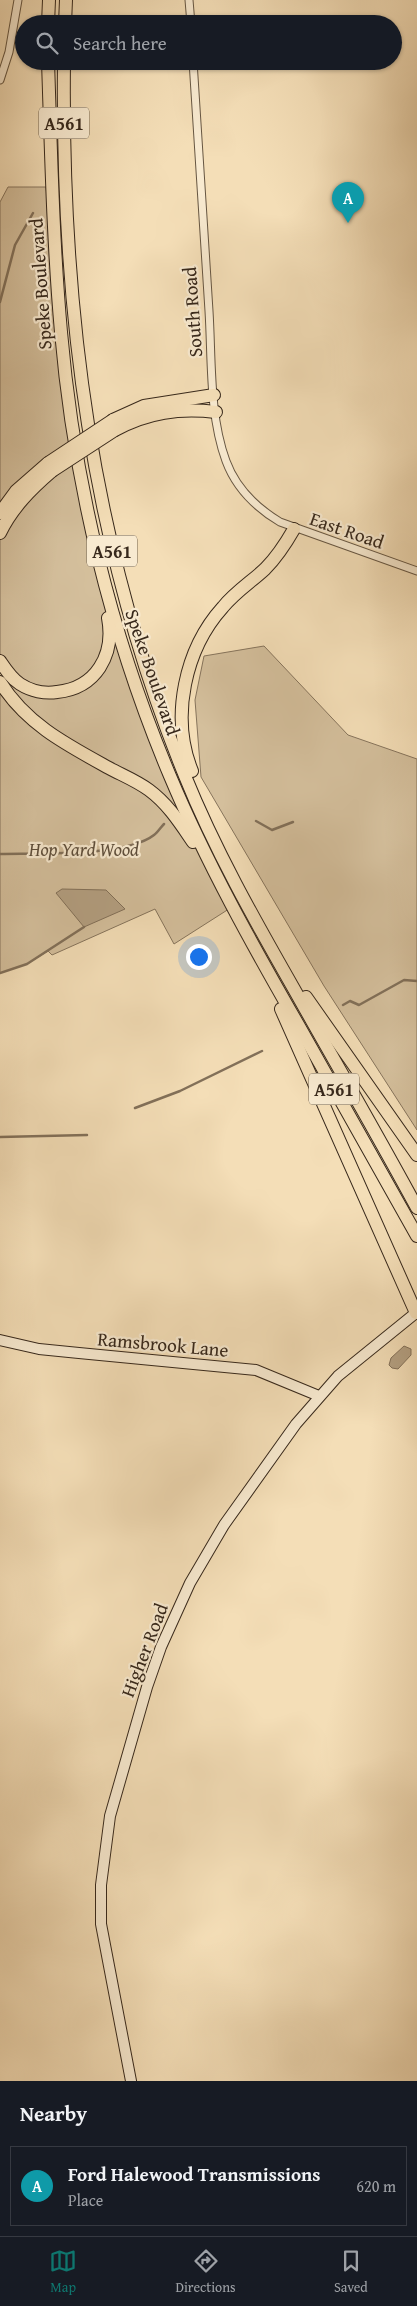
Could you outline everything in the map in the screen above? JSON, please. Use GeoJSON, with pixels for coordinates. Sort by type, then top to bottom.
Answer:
{"type":"FeatureCollection","features":[{"type":"Feature","properties":{"kind":"highway"},"geometry":{"type":"LineString","coordinates":[[48,15],[49,0]]}},
{"type":"Feature","properties":{"kind":"highway"},"geometry":{"type":"LineString","coordinates":[[65,15],[66,0]]}},
{"type":"Feature","properties":{"kind":"highway","name":"Speke Boulevard"},"geometry":{"type":"LineString","coordinates":[[48,70],[53,215],[61,334],[78,461],[97,549],[123,645],[170,776],[213,871],[417,1236]]}},
{"type":"Feature","properties":{"kind":"highway","name":"Speke Boulevard"},"geometry":{"type":"LineString","coordinates":[[64,70],[66,184],[75,324],[87,425],[100,496],[132,626],[185,776],[242,896],[417,1208]]}},
{"type":"Feature","properties":{"kind":"highway"},"geometry":{"type":"LineString","coordinates":[[0,513],[16,491],[144,406],[214,395]]}},
{"type":"Feature","properties":{"kind":"highway"},"geometry":{"type":"LineString","coordinates":[[114,425],[160,413],[191,410],[216,412]]}},
{"type":"Feature","properties":{"kind":"highway"},"geometry":{"type":"LineString","coordinates":[[0,661],[10,676],[21,685],[50,693],[78,687],[91,679],[105,660],[110,636],[109,622],[78,461]]}},
{"type":"Feature","properties":{"kind":"highway"},"geometry":{"type":"LineString","coordinates":[[0,533],[12,512],[50,467]]}},
{"type":"Feature","properties":{"kind":"highway"},"geometry":{"type":"LineString","coordinates":[[242,896],[188,763],[183,723],[185,684],[190,661],[209,622],[240,590],[267,567],[282,550],[294,529]]}},
{"type":"Feature","properties":{"kind":"highway"},"geometry":{"type":"LineString","coordinates":[[0,682],[13,701],[27,716],[57,740],[122,775],[157,797],[176,817],[213,871]]}},
{"type":"Feature","properties":{"kind":"highway"},"geometry":{"type":"LineString","coordinates":[[251,941],[416,1312]]}},
{"type":"Feature","properties":{"kind":"highway"},"geometry":{"type":"LineString","coordinates":[[270,946],[417,1155]]}},
{"type":"Feature","properties":{"kind":"street"},"geometry":{"type":"LineString","coordinates":[[15,15],[18,0]]}},
{"type":"Feature","properties":{"kind":"street"},"geometry":{"type":"LineString","coordinates":[[189,0],[190,15]]}},
{"type":"Feature","properties":{"kind":"street"},"geometry":{"type":"LineString","coordinates":[[0,80],[9,52],[15,17]]}},
{"type":"Feature","properties":{"kind":"street","name":"South Road"},"geometry":{"type":"LineString","coordinates":[[194,70],[214,395],[226,460],[239,486],[266,514],[294,529]]}},
{"type":"Feature","properties":{"kind":"street","name":"East Road"},"geometry":{"type":"LineString","coordinates":[[294,529],[417,571]]}},
{"type":"Feature","properties":{"kind":"street","name":"Higher Road"},"geometry":{"type":"LineString","coordinates":[[131,2081],[101,1924],[101,1885],[114,1802],[152,1671],[190,1583],[230,1517],[319,1396],[338,1376],[416,1312]]}},
{"type":"Feature","properties":{"kind":"street","name":"Ramsbrook Lane"},"geometry":{"type":"LineString","coordinates":[[0,1340],[39,1349],[256,1370],[319,1396]]}},
{"type":"Feature","properties":{"kind":"green space"},"geometry":{"type":"Polygon","coordinates":[[[8,187],[46,187],[73,446],[0,513],[0,202],[8,187]]]}},
{"type":"Feature","properties":{"kind":"green space","name":"Hop Yard Wood"},"geometry":{"type":"Polygon","coordinates":[[[78,461],[145,710],[232,907],[174,944],[155,909],[52,955],[48,951],[27,964],[0,973],[0,682],[10,676],[0,661],[0,533],[37,484],[78,461]]]}},
{"type":"Feature","properties":{"kind":"green space"},"geometry":{"type":"Polygon","coordinates":[[[264,646],[348,735],[417,759],[417,1130],[324,986],[201,777],[195,700],[204,656],[264,646]]]}},
{"type":"Feature","properties":{"kind":"shaded area"},"geometry":{"type":"Polygon","coordinates":[[[62,889],[106,890],[125,909],[84,927],[56,893],[62,889]]]}},
{"type":"Feature","properties":{"kind":"shaded area"},"geometry":{"type":"Polygon","coordinates":[[[404,1346],[411,1349],[411,1355],[398,1369],[392,1368],[389,1365],[391,1358],[404,1346]]]}},
{"type":"Feature","properties":{"kind":"waterway"},"geometry":{"type":"LineString","coordinates":[[0,302],[15,245],[33,213]]}},
{"type":"Feature","properties":{"kind":"waterway"},"geometry":{"type":"LineString","coordinates":[[256,821],[272,830],[293,822]]}},
{"type":"Feature","properties":{"kind":"waterway"},"geometry":{"type":"LineString","coordinates":[[0,854],[80,852],[123,847],[141,842],[154,835],[164,824]]}},
{"type":"Feature","properties":{"kind":"waterway"},"geometry":{"type":"LineString","coordinates":[[0,973],[27,964],[84,927]]}},
{"type":"Feature","properties":{"kind":"waterway"},"geometry":{"type":"LineString","coordinates":[[343,1005],[350,1001],[359,1005],[404,980],[417,981]]}},
{"type":"Feature","properties":{"kind":"waterway"},"geometry":{"type":"LineString","coordinates":[[135,1108],[180,1091],[262,1051]]}},
{"type":"Feature","properties":{"kind":"waterway"},"geometry":{"type":"LineString","coordinates":[[0,1137],[87,1135]]}},
{"type":"Feature","properties":{"kind":"place","name":"Ford Halewood Transmissions"},"geometry":{"type":"Point","coordinates":[348,223]}}]}
